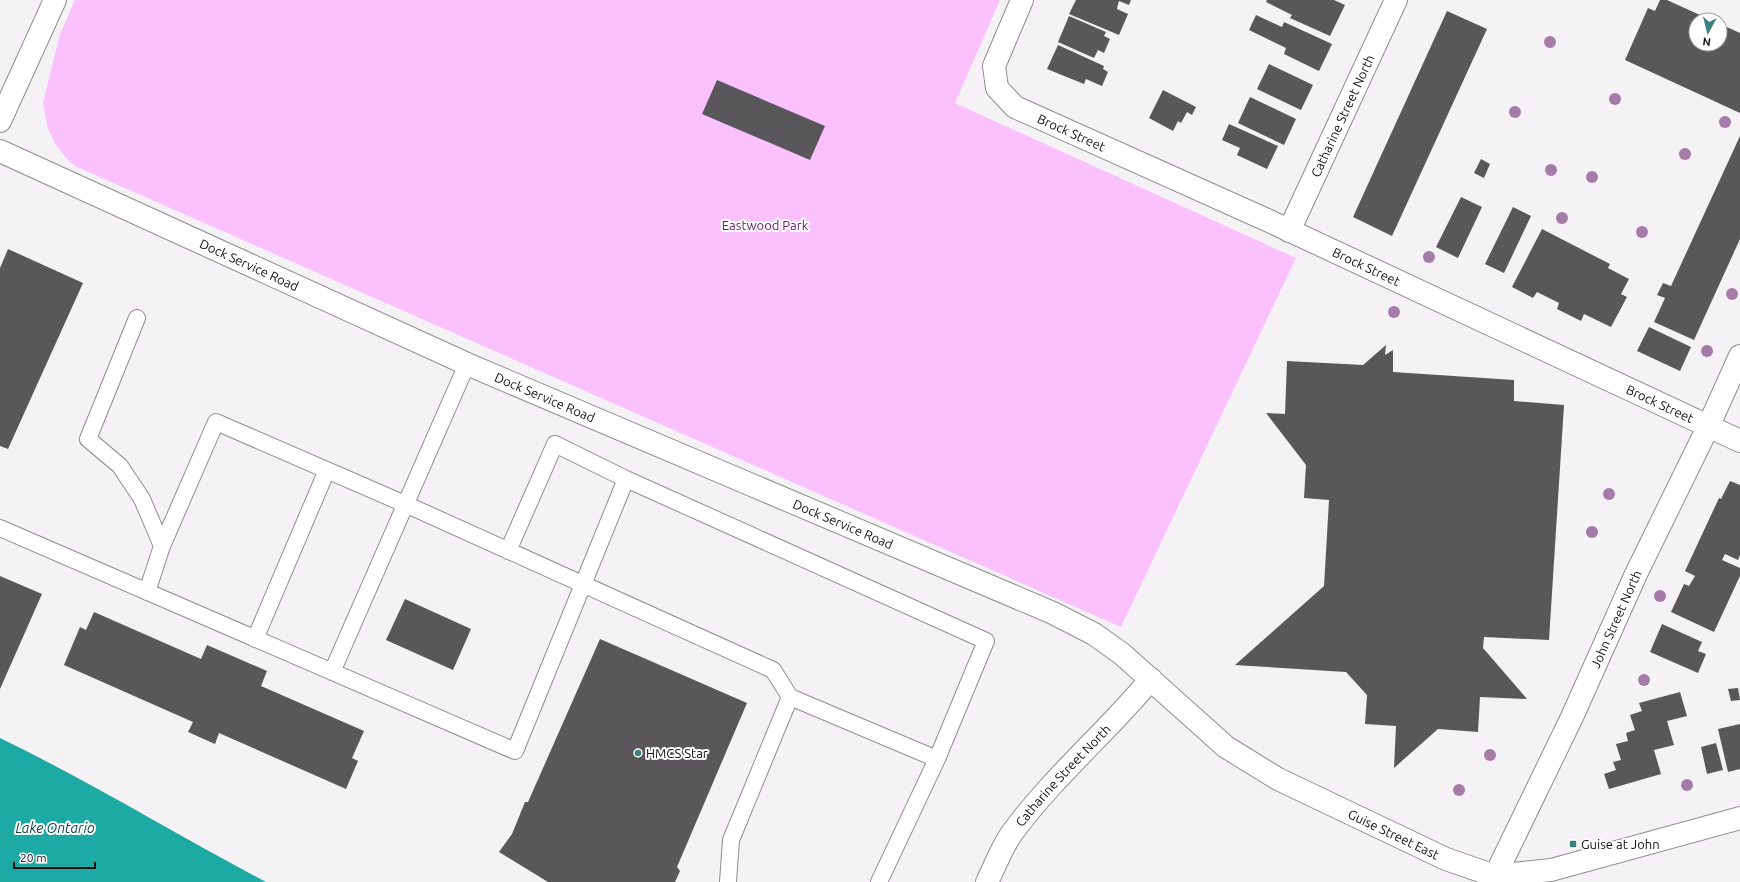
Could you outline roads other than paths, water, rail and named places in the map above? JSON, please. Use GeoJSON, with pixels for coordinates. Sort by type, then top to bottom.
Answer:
{"type":"FeatureCollection","features":[{"type":"Feature","properties":{"kind":"street"},"geometry":{"type":"LineString","coordinates":[[0,121],[55,0]]}},
{"type":"Feature","properties":{"kind":"street","name":"Brock Street"},"geometry":{"type":"LineString","coordinates":[[1022,0],[994,66],[997,88],[1015,107],[1289,231],[1740,441]]}},
{"type":"Feature","properties":{"kind":"street","name":"Catharine Street North"},"geometry":{"type":"LineString","coordinates":[[1289,231],[1396,0]]}},
{"type":"Feature","properties":{"kind":"street","name":"Dock Service Road"},"geometry":{"type":"LineString","coordinates":[[0,152],[467,364],[1053,613],[1094,634]]}},
{"type":"Feature","properties":{"kind":"street","name":"John Street North"},"geometry":{"type":"LineString","coordinates":[[1494,879],[1572,717],[1636,574],[1708,427],[1740,356]]}},
{"type":"Feature","properties":{"kind":"street","name":"Guise Street East"},"geometry":{"type":"LineString","coordinates":[[1094,634],[1122,654],[1226,747],[1278,779],[1446,859],[1494,879],[1551,870],[1740,818]]}},
{"type":"Feature","properties":{"kind":"street","name":"Catharine Street North"},"geometry":{"type":"LineString","coordinates":[[987,882],[1011,834],[1052,783],[1125,710],[1151,679]]}},
{"type":"Feature","properties":{"kind":"lane"},"geometry":{"type":"LineString","coordinates":[[138,318],[88,439],[120,466],[142,499],[162,546]]}},
{"type":"Feature","properties":{"kind":"lane"},"geometry":{"type":"LineString","coordinates":[[332,672],[467,364]]}},
{"type":"Feature","properties":{"kind":"lane"},"geometry":{"type":"LineString","coordinates":[[148,592],[162,546],[216,422],[405,504],[773,670],[790,697],[937,759]]}},
{"type":"Feature","properties":{"kind":"lane"},"geometry":{"type":"LineString","coordinates":[[508,551],[555,444],[626,479],[986,641],[937,759],[879,882]]}},
{"type":"Feature","properties":{"kind":"lane"},"geometry":{"type":"LineString","coordinates":[[255,639],[327,470]]}},
{"type":"Feature","properties":{"kind":"lane"},"geometry":{"type":"LineString","coordinates":[[0,528],[515,751],[626,479]]}},
{"type":"Feature","properties":{"kind":"lane"},"geometry":{"type":"LineString","coordinates":[[728,882],[731,840],[790,697]]}},
{"type":"Feature","properties":{"kind":"water","name":"Lake Ontario"},"geometry":{"type":"Polygon","coordinates":[[[0,738],[67,772],[266,882],[0,882],[0,738]]]}},
{"type":"Feature","properties":{"kind":"place","name":"HMCS Star"},"geometry":{"type":"Point","coordinates":[638,753]}},
{"type":"Feature","properties":{"kind":"place","name":"Guise at John"},"geometry":{"type":"Point","coordinates":[1573,844]}},
{"type":"Feature","properties":{"kind":"park label","name":"Eastwood Park"},"geometry":{"type":"Point","coordinates":[765,225]}}]}
